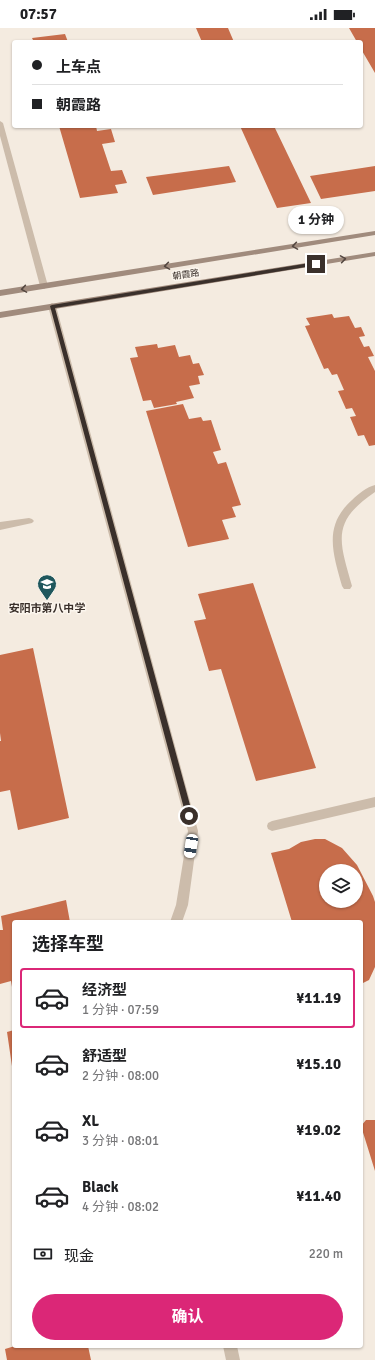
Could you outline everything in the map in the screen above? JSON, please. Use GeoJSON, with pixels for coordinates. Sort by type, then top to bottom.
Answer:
{"type":"FeatureCollection","features":[{"type":"Feature","properties":{"kind":"street"},"geometry":{"type":"LineString","coordinates":[[0,123],[44,286]]}},
{"type":"Feature","properties":{"kind":"street","name":"朝霞路"},"geometry":{"type":"LineString","coordinates":[[0,293],[375,233]]}},
{"type":"Feature","properties":{"kind":"street","name":"朝霞路"},"geometry":{"type":"LineString","coordinates":[[0,315],[375,254]]}},
{"type":"Feature","properties":{"kind":"street"},"geometry":{"type":"LineString","coordinates":[[52,306],[193,831],[182,905],[177,920]]}},
{"type":"Feature","properties":{"kind":"street"},"geometry":{"type":"LineString","coordinates":[[347,586],[339,558],[336,532],[342,515],[358,498],[375,488]]}},
{"type":"Feature","properties":{"kind":"street"},"geometry":{"type":"LineString","coordinates":[[0,526],[29,521]]}},
{"type":"Feature","properties":{"kind":"street"},"geometry":{"type":"LineString","coordinates":[[272,826],[375,802]]}},
{"type":"Feature","properties":{"kind":"street"},"geometry":{"type":"LineString","coordinates":[[230,1348],[233,1360]]}},
{"type":"Feature","properties":{"kind":"building"},"geometry":{"type":"Polygon","coordinates":[[[196,28],[228,28],[233,40],[201,40],[196,28]]]}},
{"type":"Feature","properties":{"kind":"building"},"geometry":{"type":"Polygon","coordinates":[[[349,28],[375,28],[375,73],[363,52],[363,40],[356,40],[349,28]]]}},
{"type":"Feature","properties":{"kind":"building"},"geometry":{"type":"Polygon","coordinates":[[[65,34],[67,40],[33,40],[32,38],[65,34]]]}},
{"type":"Feature","properties":{"kind":"building"},"geometry":{"type":"Polygon","coordinates":[[[60,128],[96,128],[97,131],[111,129],[115,142],[102,144],[111,171],[122,170],[127,183],[115,185],[118,193],[80,198],[60,128]]]}},
{"type":"Feature","properties":{"kind":"building"},"geometry":{"type":"Polygon","coordinates":[[[241,128],[275,128],[311,203],[277,208],[241,128]]]}},
{"type":"Feature","properties":{"kind":"building"},"geometry":{"type":"Polygon","coordinates":[[[229,166],[236,182],[153,195],[146,177],[229,166]]]}},
{"type":"Feature","properties":{"kind":"building"},"geometry":{"type":"Polygon","coordinates":[[[375,166],[375,191],[321,199],[310,176],[375,166]]]}},
{"type":"Feature","properties":{"kind":"building"},"geometry":{"type":"Polygon","coordinates":[[[332,314],[334,318],[349,316],[355,328],[361,327],[365,336],[359,337],[364,347],[369,346],[374,356],[368,357],[375,371],[375,445],[369,446],[364,435],[358,436],[350,417],[356,416],[352,408],[346,409],[338,391],[344,390],[337,374],[332,375],[328,368],[324,369],[305,326],[310,325],[306,318],[332,314]]]}},
{"type":"Feature","properties":{"kind":"building"},"geometry":{"type":"Polygon","coordinates":[[[157,344],[158,348],[175,345],[179,357],[190,355],[193,364],[199,363],[204,375],[198,376],[200,384],[189,386],[194,398],[176,402],[177,404],[154,408],[151,400],[143,401],[130,358],[138,357],[135,347],[157,344]]]}},
{"type":"Feature","properties":{"kind":"building"},"geometry":{"type":"Polygon","coordinates":[[[183,404],[189,419],[201,417],[203,421],[211,420],[221,450],[213,452],[218,464],[226,462],[241,505],[232,507],[236,517],[222,520],[229,539],[188,547],[146,411],[183,404]]]}},
{"type":"Feature","properties":{"kind":"building"},"geometry":{"type":"Polygon","coordinates":[[[253,583],[316,768],[256,781],[221,669],[209,671],[194,621],[206,619],[198,594],[253,583]]]}},
{"type":"Feature","properties":{"kind":"building"},"geometry":{"type":"Polygon","coordinates":[[[33,648],[69,818],[18,830],[10,790],[0,792],[0,655],[33,648]]]}},
{"type":"Feature","properties":{"kind":"building"},"geometry":{"type":"Polygon","coordinates":[[[315,839],[325,839],[342,848],[356,864],[319,864],[319,908],[363,908],[363,877],[375,902],[375,967],[369,980],[363,983],[363,920],[291,920],[271,853],[289,849],[301,842],[315,839]]]}},
{"type":"Feature","properties":{"kind":"building"},"geometry":{"type":"Polygon","coordinates":[[[66,900],[70,920],[12,920],[12,987],[11,981],[0,984],[0,930],[3,930],[1,916],[66,900]]]}},
{"type":"Feature","properties":{"kind":"building"},"geometry":{"type":"Polygon","coordinates":[[[12,1031],[12,1066],[7,1032],[12,1031]]]}},
{"type":"Feature","properties":{"kind":"building"},"geometry":{"type":"Polygon","coordinates":[[[366,1120],[375,1120],[375,1171],[363,1132],[363,1124],[366,1120]]]}},
{"type":"Feature","properties":{"kind":"building"},"geometry":{"type":"Polygon","coordinates":[[[12,1347],[88,1348],[91,1360],[7,1360],[5,1349],[12,1347]]]}},
{"type":"Feature","properties":{"kind":"place","name":"安阳市第八中学"},"geometry":{"type":"Point","coordinates":[47,601]}},
{"type":"Feature","properties":{"kind":"route"},"geometry":{"type":"LineString","coordinates":[[189,816],[52,306],[316,264]]}}]}
